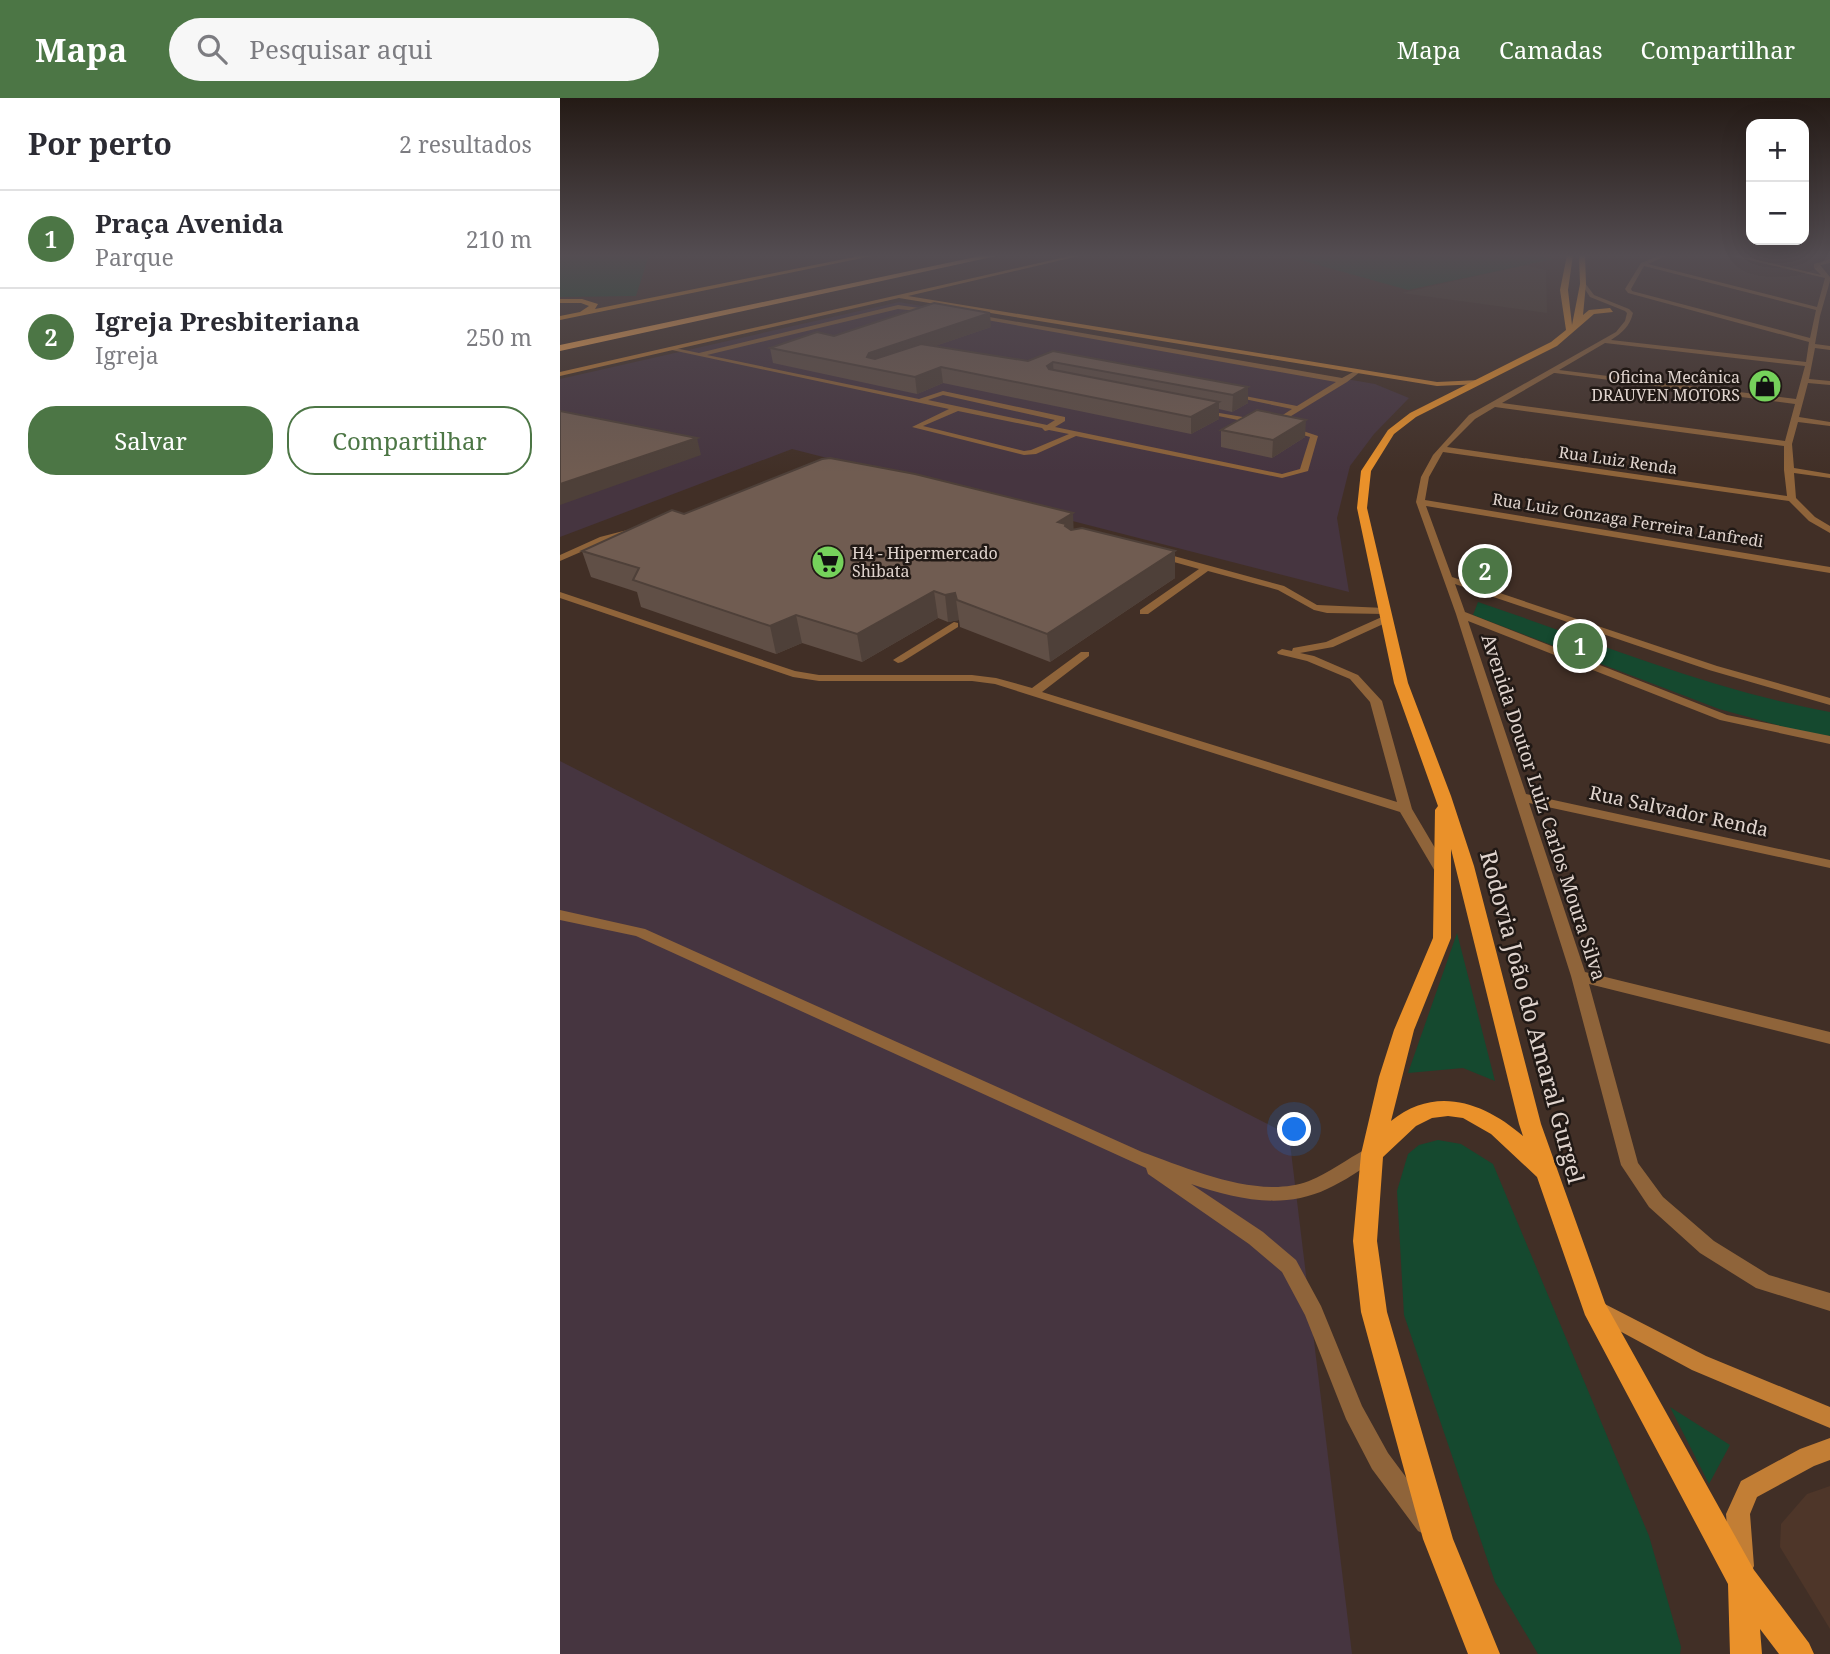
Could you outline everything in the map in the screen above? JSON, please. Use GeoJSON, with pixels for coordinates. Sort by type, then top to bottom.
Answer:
{"type":"FeatureCollection","features":[{"type":"Feature","properties":{"kind":"highway"},"geometry":{"type":"LineString","coordinates":[[560,340],[619,328]]}},
{"type":"Feature","properties":{"kind":"highway"},"geometry":{"type":"LineString","coordinates":[[560,348],[656,328]]}},
{"type":"Feature","properties":{"kind":"main road","name":"Rodovia João do Amaral Gurgel"},"geometry":{"type":"LineString","coordinates":[[1569,329],[1554,344],[1413,415],[1391,432],[1366,471],[1362,508],[1401,683],[1443,796],[1473,894],[1530,1124],[1594,1307],[1743,1581],[1798,1654]]}},
{"type":"Feature","properties":{"kind":"main road","name":"Rodovia João do Amaral Gurgel"},"geometry":{"type":"LineString","coordinates":[[1443,796],[1442,938],[1404,1030],[1390,1077],[1372,1154],[1364,1241],[1374,1312],[1438,1539],[1484,1654]]}},
{"type":"Feature","properties":{"kind":"main road"},"geometry":{"type":"LineString","coordinates":[[1372,1154],[1407,1120],[1433,1110],[1455,1108],[1481,1114],[1504,1129],[1548,1175]]}},
{"type":"Feature","properties":{"kind":"main road"},"geometry":{"type":"LineString","coordinates":[[1743,1581],[1746,1654]]}},
{"type":"Feature","properties":{"kind":"street"},"geometry":{"type":"LineString","coordinates":[[560,374],[765,328]]}},
{"type":"Feature","properties":{"kind":"street"},"geometry":{"type":"LineString","coordinates":[[697,355],[815,328]]}},
{"type":"Feature","properties":{"kind":"street"},"geometry":{"type":"LineString","coordinates":[[1035,328],[1345,381]]}},
{"type":"Feature","properties":{"kind":"street"},"geometry":{"type":"LineString","coordinates":[[1087,328],[1437,384],[1480,382]]}},
{"type":"Feature","properties":{"kind":"street"},"geometry":{"type":"LineString","coordinates":[[1420,502],[1421,485],[1441,449],[1472,417],[1555,371],[1618,333],[1622,328]]}},
{"type":"Feature","properties":{"kind":"street"},"geometry":{"type":"LineString","coordinates":[[1755,328],[1830,348]]}},
{"type":"Feature","properties":{"kind":"street"},"geometry":{"type":"LineString","coordinates":[[1815,328],[1809,364],[1788,444],[1788,470],[1792,499],[1812,519],[1830,530]]}},
{"type":"Feature","properties":{"kind":"street"},"geometry":{"type":"LineString","coordinates":[[1604,341],[1809,364]]}},
{"type":"Feature","properties":{"kind":"street"},"geometry":{"type":"LineString","coordinates":[[670,349],[1073,435],[1282,476],[1304,471],[1314,436],[1307,432],[1191,409]]}},
{"type":"Feature","properties":{"kind":"street"},"geometry":{"type":"LineString","coordinates":[[1555,371],[1799,402]]}},
{"type":"Feature","properties":{"kind":"street"},"geometry":{"type":"LineString","coordinates":[[1273,425],[1357,372]]}},
{"type":"Feature","properties":{"kind":"street"},"geometry":{"type":"LineString","coordinates":[[1397,378],[1433,393],[1433,406]]}},
{"type":"Feature","properties":{"kind":"street"},"geometry":{"type":"LineString","coordinates":[[1803,380],[1830,383]]}},
{"type":"Feature","properties":{"kind":"street"},"geometry":{"type":"LineString","coordinates":[[1217,392],[1298,408]]}},
{"type":"Feature","properties":{"kind":"street"},"geometry":{"type":"LineString","coordinates":[[919,401],[943,393],[1062,419],[1045,429]]}},
{"type":"Feature","properties":{"kind":"street"},"geometry":{"type":"LineString","coordinates":[[1493,404],[1788,444]]}},
{"type":"Feature","properties":{"kind":"street"},"geometry":{"type":"LineString","coordinates":[[956,409],[916,427],[1024,453],[1033,452],[1073,435]]}},
{"type":"Feature","properties":{"kind":"street"},"geometry":{"type":"LineString","coordinates":[[1794,419],[1830,424]]}},
{"type":"Feature","properties":{"kind":"street","name":"Rua Luiz Renda"},"geometry":{"type":"LineString","coordinates":[[1441,449],[1792,499]]}},
{"type":"Feature","properties":{"kind":"street"},"geometry":{"type":"LineString","coordinates":[[1788,470],[1830,476]]}},
{"type":"Feature","properties":{"kind":"street","name":"Rua Luiz Gonzaga Ferreira Lanfredi"},"geometry":{"type":"LineString","coordinates":[[1420,502],[1830,570]]}},
{"type":"Feature","properties":{"kind":"street","name":"Avenida Doutor Luiz Carlos Moura Silva"},"geometry":{"type":"LineString","coordinates":[[1420,502],[1461,614],[1579,976],[1630,1165],[1656,1202],[1707,1247],[1763,1282],[1830,1302]]}},
{"type":"Feature","properties":{"kind":"street"},"geometry":{"type":"LineString","coordinates":[[560,558],[603,540],[642,528]]}},
{"type":"Feature","properties":{"kind":"street"},"geometry":{"type":"LineString","coordinates":[[1144,555],[1281,587],[1314,607],[1386,615]]}},
{"type":"Feature","properties":{"kind":"street"},"geometry":{"type":"LineString","coordinates":[[1203,570],[1260,590]]}},
{"type":"Feature","properties":{"kind":"street"},"geometry":{"type":"LineString","coordinates":[[1144,612],[1203,570]]}},
{"type":"Feature","properties":{"kind":"street"},"geometry":{"type":"LineString","coordinates":[[1446,578],[1713,668],[1830,702]]}},
{"type":"Feature","properties":{"kind":"street"},"geometry":{"type":"LineString","coordinates":[[560,595],[793,674],[819,678],[986,678],[1405,809]]}},
{"type":"Feature","properties":{"kind":"street"},"geometry":{"type":"LineString","coordinates":[[1461,614],[1724,718],[1830,740]]}},
{"type":"Feature","properties":{"kind":"street"},"geometry":{"type":"LineString","coordinates":[[1386,615],[1329,645],[1282,652],[1310,657],[1354,677],[1376,701],[1405,809],[1441,870]]}},
{"type":"Feature","properties":{"kind":"street"},"geometry":{"type":"LineString","coordinates":[[898,660],[954,625]]}},
{"type":"Feature","properties":{"kind":"street"},"geometry":{"type":"LineString","coordinates":[[1034,692],[1085,654]]}},
{"type":"Feature","properties":{"kind":"street","name":"Rua Salvador Renda"},"geometry":{"type":"LineString","coordinates":[[1520,797],[1830,864]]}},
{"type":"Feature","properties":{"kind":"street"},"geometry":{"type":"LineString","coordinates":[[560,915],[640,932],[1136,1157],[1217,1186],[1261,1194],[1305,1190],[1372,1154]]}},
{"type":"Feature","properties":{"kind":"street"},"geometry":{"type":"LineString","coordinates":[[1579,976],[1830,1038]]}},
{"type":"Feature","properties":{"kind":"street"},"geometry":{"type":"LineString","coordinates":[[1136,1157],[1256,1238],[1289,1266],[1314,1311],[1354,1412],[1380,1461],[1438,1539]]}},
{"type":"Feature","properties":{"kind":"street"},"geometry":{"type":"LineString","coordinates":[[1594,1307],[1699,1363],[1830,1418]]}},
{"type":"Feature","properties":{"kind":"street"},"geometry":{"type":"LineString","coordinates":[[1743,1581],[1738,1514],[1749,1489],[1830,1449]]}},
{"type":"Feature","properties":{"kind":"shaded area"},"geometry":{"type":"Polygon","coordinates":[[[786,328],[1048,328],[1375,384],[1409,398],[1374,434],[1350,466],[1337,518],[1349,592],[792,449],[560,537],[560,379],[786,328]]]}},
{"type":"Feature","properties":{"kind":"shaded area"},"geometry":{"type":"Polygon","coordinates":[[[560,761],[1289,1135],[1352,1654],[560,1654],[560,761]]]}},
{"type":"Feature","properties":{"kind":"shaded area"},"geometry":{"type":"Polygon","coordinates":[[[1830,1486],[1830,1629],[1780,1547],[1781,1524],[1807,1494],[1830,1486]]]}},
{"type":"Feature","properties":{"kind":"green space"},"geometry":{"type":"Polygon","coordinates":[[[1478,602],[1696,678],[1785,703],[1830,712],[1830,736],[1799,731],[1719,709],[1473,615],[1478,602]]]}},
{"type":"Feature","properties":{"kind":"green space"},"geometry":{"type":"Polygon","coordinates":[[[1457,933],[1495,1081],[1463,1068],[1408,1073],[1457,933]]]}},
{"type":"Feature","properties":{"kind":"green space"},"geometry":{"type":"Polygon","coordinates":[[[1438,1140],[1461,1144],[1493,1164],[1649,1536],[1681,1647],[1680,1654],[1538,1654],[1495,1582],[1404,1315],[1397,1191],[1408,1154],[1419,1145],[1438,1140]]]}},
{"type":"Feature","properties":{"kind":"green space"},"geometry":{"type":"Polygon","coordinates":[[[1670,1407],[1730,1445],[1709,1484],[1670,1407]]]}},
{"type":"Feature","properties":{"kind":"building"},"geometry":{"type":"Polygon","coordinates":[[[859,328],[946,328],[869,353],[867,357],[875,359],[921,344],[1028,361],[1053,351],[1248,387],[1233,395],[1053,362],[1047,366],[1049,369],[1219,402],[1191,417],[941,367],[915,377],[770,348],[817,332],[834,336],[859,328]]]}},
{"type":"Feature","properties":{"kind":"building"},"geometry":{"type":"Polygon","coordinates":[[[1257,410],[1306,420],[1273,440],[1221,430],[1257,410]]]}},
{"type":"Feature","properties":{"kind":"building"},"geometry":{"type":"Polygon","coordinates":[[[560,411],[697,438],[560,484],[560,411]]]}},
{"type":"Feature","properties":{"kind":"building","name":"H4 - Hipermercado Shibata"},"geometry":{"type":"Polygon","coordinates":[[[830,458],[915,474],[1073,513],[1058,522],[1066,524],[1071,530],[1082,528],[1175,551],[1047,634],[957,600],[955,593],[945,595],[934,591],[857,634],[796,615],[770,626],[633,580],[639,568],[582,551],[672,510],[684,514],[830,458]]]}},
{"type":"Feature","properties":{"kind":"place","name":"Oficina Mecânica DRAUVEN MOTORS"},"geometry":{"type":"Point","coordinates":[1765,386]}},
{"type":"Feature","properties":{"kind":"place","name":"H4 - Hipermercado Shibata"},"geometry":{"type":"Point","coordinates":[828,562]}},
{"type":"Feature","properties":{"kind":"place","name":"Igreja Presbiteriana"},"geometry":{"type":"Point","coordinates":[1485,571]}},
{"type":"Feature","properties":{"kind":"place","name":"Praça Avenida"},"geometry":{"type":"Point","coordinates":[1580,646]}}]}
